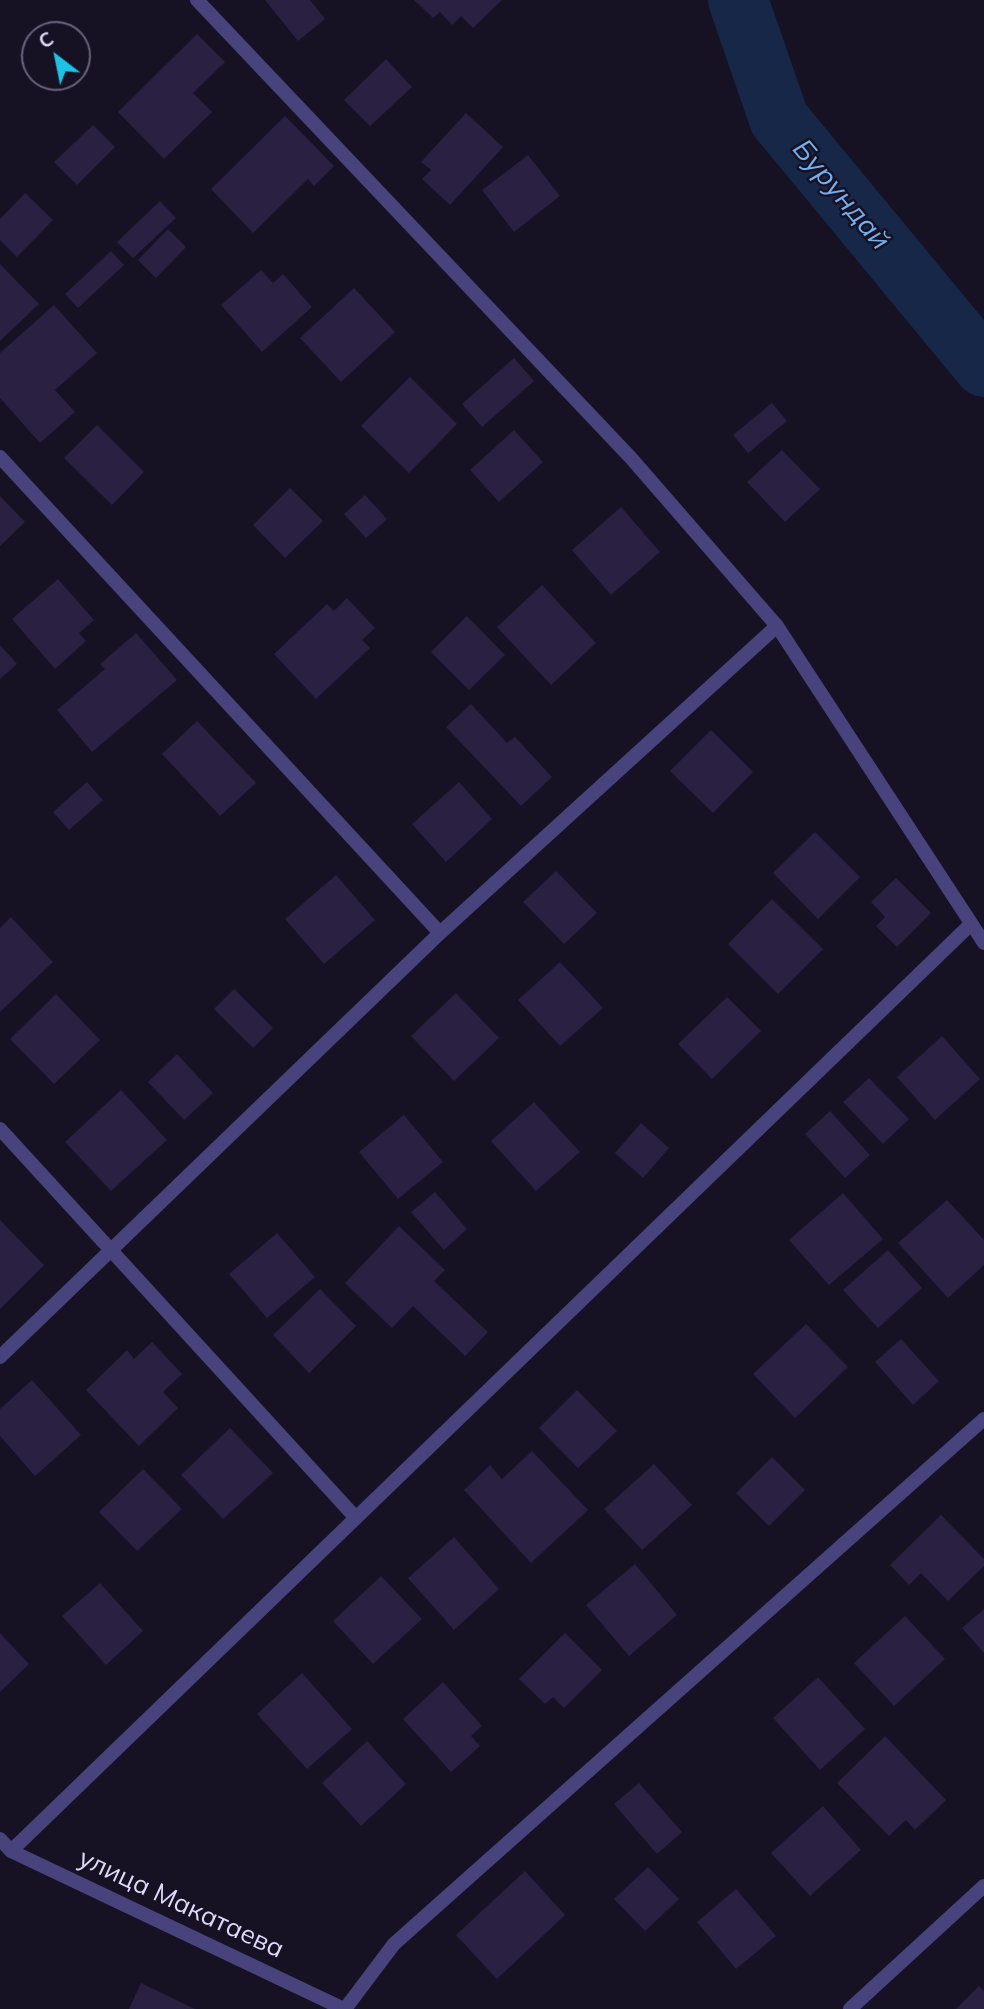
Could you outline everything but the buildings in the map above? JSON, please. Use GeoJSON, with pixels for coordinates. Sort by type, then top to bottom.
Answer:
{"type":"FeatureCollection","features":[{"type":"Feature","properties":{"kind":"street"},"geometry":{"type":"LineString","coordinates":[[197,0],[631,458],[778,626],[984,943]]}},
{"type":"Feature","properties":{"kind":"street"},"geometry":{"type":"LineString","coordinates":[[0,457],[440,933]]}},
{"type":"Feature","properties":{"kind":"street"},"geometry":{"type":"LineString","coordinates":[[0,1357],[440,933],[778,626]]}},
{"type":"Feature","properties":{"kind":"street"},"geometry":{"type":"LineString","coordinates":[[11,1851],[971,924]]}},
{"type":"Feature","properties":{"kind":"street"},"geometry":{"type":"LineString","coordinates":[[0,1129],[356,1518]]}},
{"type":"Feature","properties":{"kind":"street"},"geometry":{"type":"LineString","coordinates":[[344,2009],[394,1944],[984,1419]]}},
{"type":"Feature","properties":{"kind":"street","name":"улица Макатаева"},"geometry":{"type":"LineString","coordinates":[[0,1839],[11,1851],[344,2009]]}},
{"type":"Feature","properties":{"kind":"street"},"geometry":{"type":"LineString","coordinates":[[850,2009],[984,1886]]}},
{"type":"Feature","properties":{"kind":"waterway","name":"Бурундай"},"geometry":{"type":"LineString","coordinates":[[738,0],[779,119],[984,367]]}}]}
